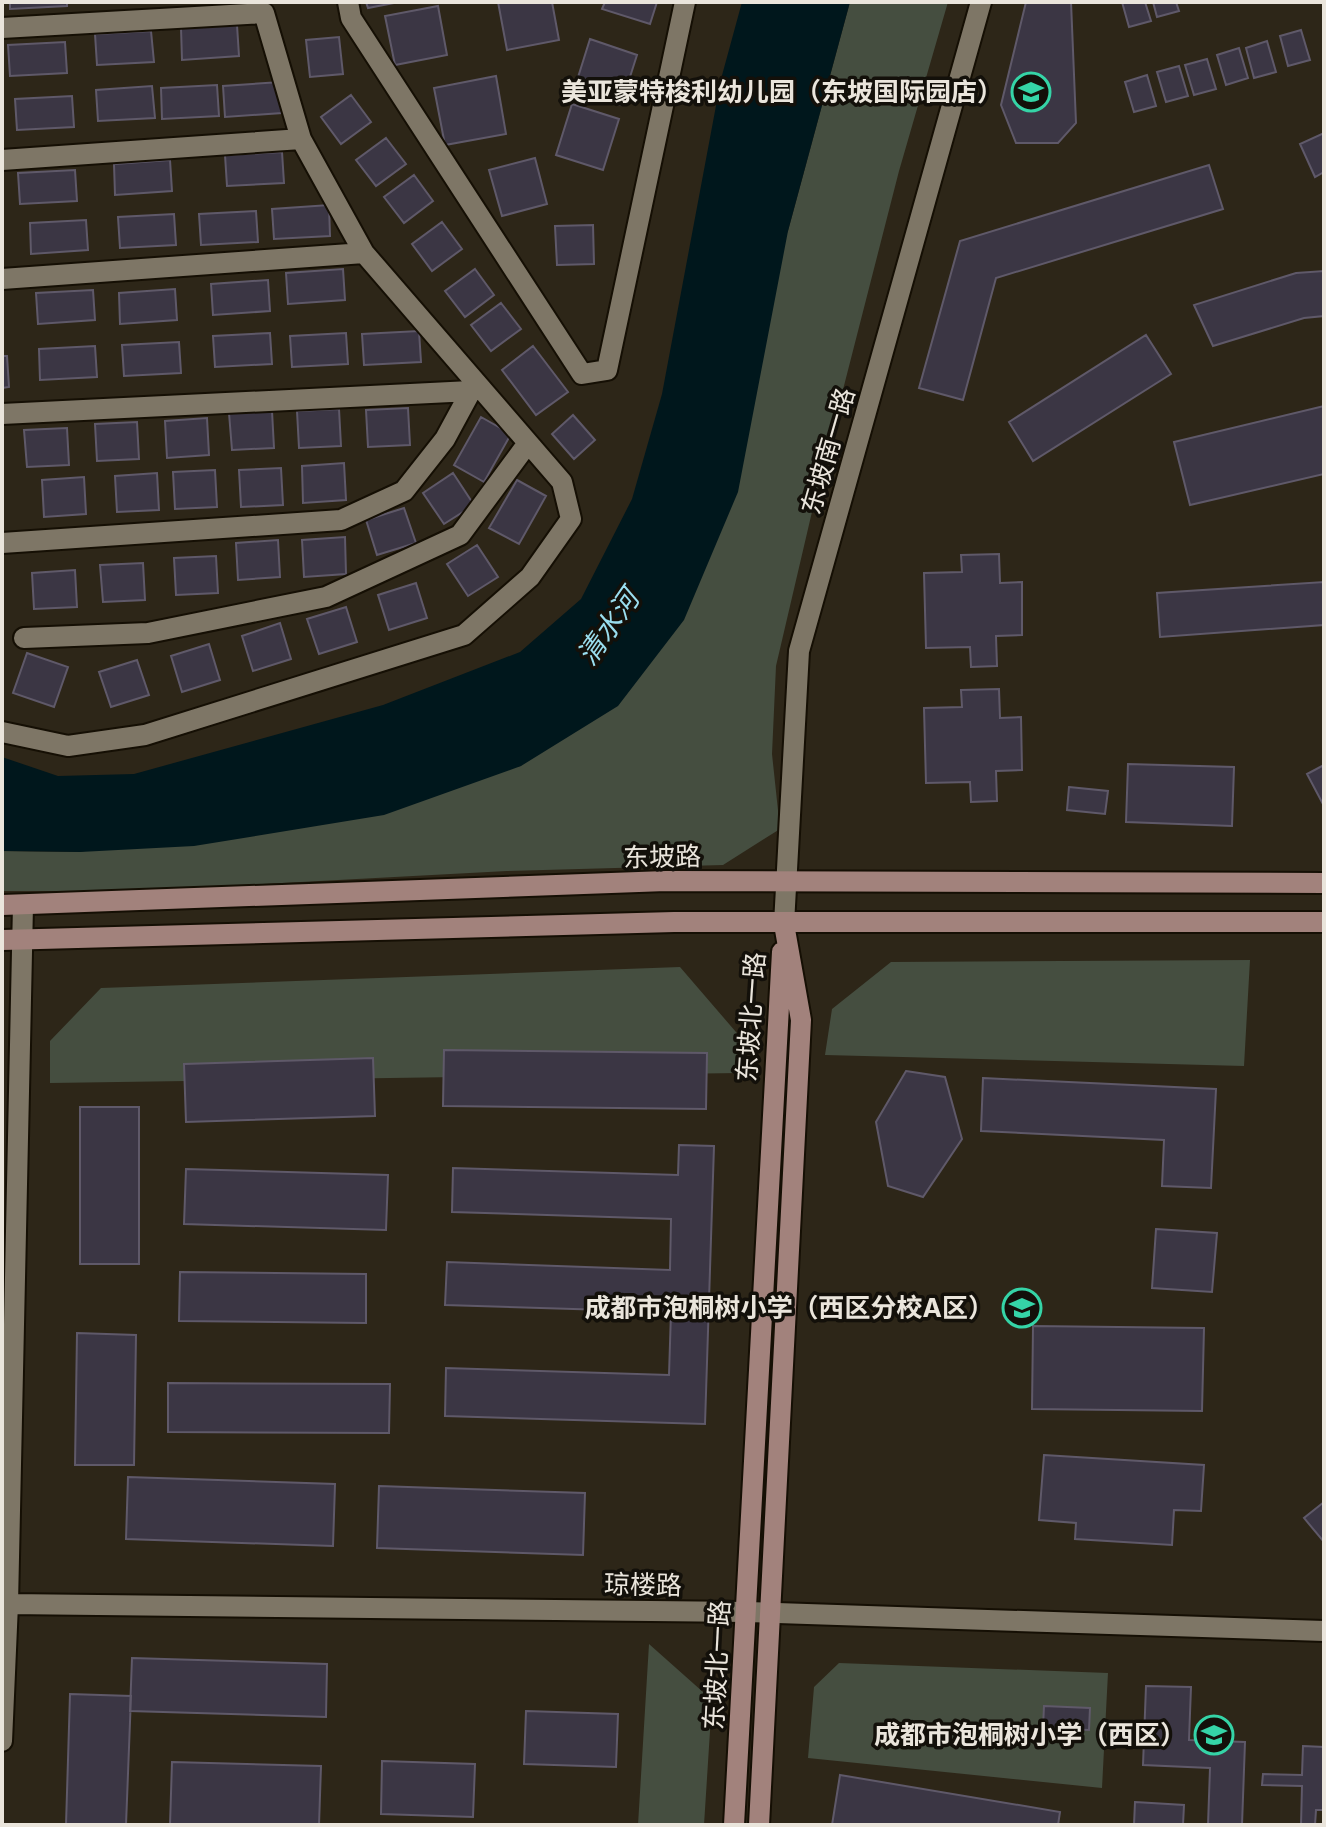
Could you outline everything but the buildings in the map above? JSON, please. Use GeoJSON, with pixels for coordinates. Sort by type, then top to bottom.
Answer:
{"type":"FeatureCollection","features":[{"type":"Feature","properties":{"kind":"main road","name":"东坡路"},"geometry":{"type":"LineString","coordinates":[[12,905],[650,882],[1324,883]]}},
{"type":"Feature","properties":{"kind":"main road"},"geometry":{"type":"LineString","coordinates":[[11,940],[674,922],[1324,922]]}},
{"type":"Feature","properties":{"kind":"main road","name":"东坡北一路"},"geometry":{"type":"LineString","coordinates":[[734,1825],[775,1017],[784,924]]}},
{"type":"Feature","properties":{"kind":"main road","name":"东坡北一路"},"geometry":{"type":"LineString","coordinates":[[759,1825],[801,1020],[784,924]]}},
{"type":"Feature","properties":{"kind":"street"},"geometry":{"type":"LineString","coordinates":[[348,2],[351,18],[582,374],[607,370],[685,2]]}},
{"type":"Feature","properties":{"kind":"street","name":"东坡南一路"},"geometry":{"type":"LineString","coordinates":[[784,924],[799,651],[981,2]]}},
{"type":"Feature","properties":{"kind":"street"},"geometry":{"type":"LineString","coordinates":[[2,28],[264,13],[301,139],[364,253],[562,482],[571,519],[530,577],[464,635],[145,735],[68,746],[2,732]]}},
{"type":"Feature","properties":{"kind":"street"},"geometry":{"type":"LineString","coordinates":[[2,160],[301,139]]}},
{"type":"Feature","properties":{"kind":"street"},"geometry":{"type":"LineString","coordinates":[[2,279],[364,253]]}},
{"type":"Feature","properties":{"kind":"street"},"geometry":{"type":"LineString","coordinates":[[2,414],[471,391],[445,439],[404,491],[341,520],[2,543]]}},
{"type":"Feature","properties":{"kind":"street"},"geometry":{"type":"LineString","coordinates":[[24,638],[148,633],[326,597],[460,535],[528,443]]}},
{"type":"Feature","properties":{"kind":"street"},"geometry":{"type":"LineString","coordinates":[[2,1741],[8,1604],[12,905]]}},
{"type":"Feature","properties":{"kind":"street","name":"琼楼路"},"geometry":{"type":"LineString","coordinates":[[8,1604],[746,1612],[1324,1631]]}},
{"type":"Feature","properties":{"kind":"green space"},"geometry":{"type":"Polygon","coordinates":[[[850,2],[948,2],[899,171],[815,499],[776,666],[772,754],[780,829],[723,865],[507,871],[129,891],[2,891],[2,851],[80,852],[521,766],[788,231],[850,2]]]}},
{"type":"Feature","properties":{"kind":"green space"},"geometry":{"type":"Polygon","coordinates":[[[1250,960],[1244,1066],[825,1055],[832,1009],[891,962],[1250,960]]]}},
{"type":"Feature","properties":{"kind":"green space"},"geometry":{"type":"Polygon","coordinates":[[[680,967],[742,1039],[740,1073],[50,1083],[50,1041],[101,988],[680,967]]]}},
{"type":"Feature","properties":{"kind":"green space"},"geometry":{"type":"Polygon","coordinates":[[[649,1644],[712,1700],[704,1825],[638,1825],[649,1644]]]}},
{"type":"Feature","properties":{"kind":"green space"},"geometry":{"type":"Polygon","coordinates":[[[839,1663],[1108,1673],[1102,1788],[808,1758],[814,1687],[839,1663]]]}},
{"type":"Feature","properties":{"kind":"water","name":"清水河"},"geometry":{"type":"Polygon","coordinates":[[[742,2],[850,2],[788,231],[738,492],[684,620],[618,706],[521,766],[384,815],[194,846],[80,852],[2,851],[2,757],[58,776],[134,774],[383,705],[520,652],[581,599],[632,499],[662,394],[721,79],[742,2]]]}},
{"type":"Feature","properties":{"kind":"place","name":"美亚蒙特梭利幼儿园（东坡国际园店）"},"geometry":{"type":"Point","coordinates":[1031,92]}},
{"type":"Feature","properties":{"kind":"place","name":"成都市泡桐树小学（西区分校A区）"},"geometry":{"type":"Point","coordinates":[1022,1308]}},
{"type":"Feature","properties":{"kind":"place","name":"成都市泡桐树小学（西区）"},"geometry":{"type":"Point","coordinates":[1214,1735]}}]}
